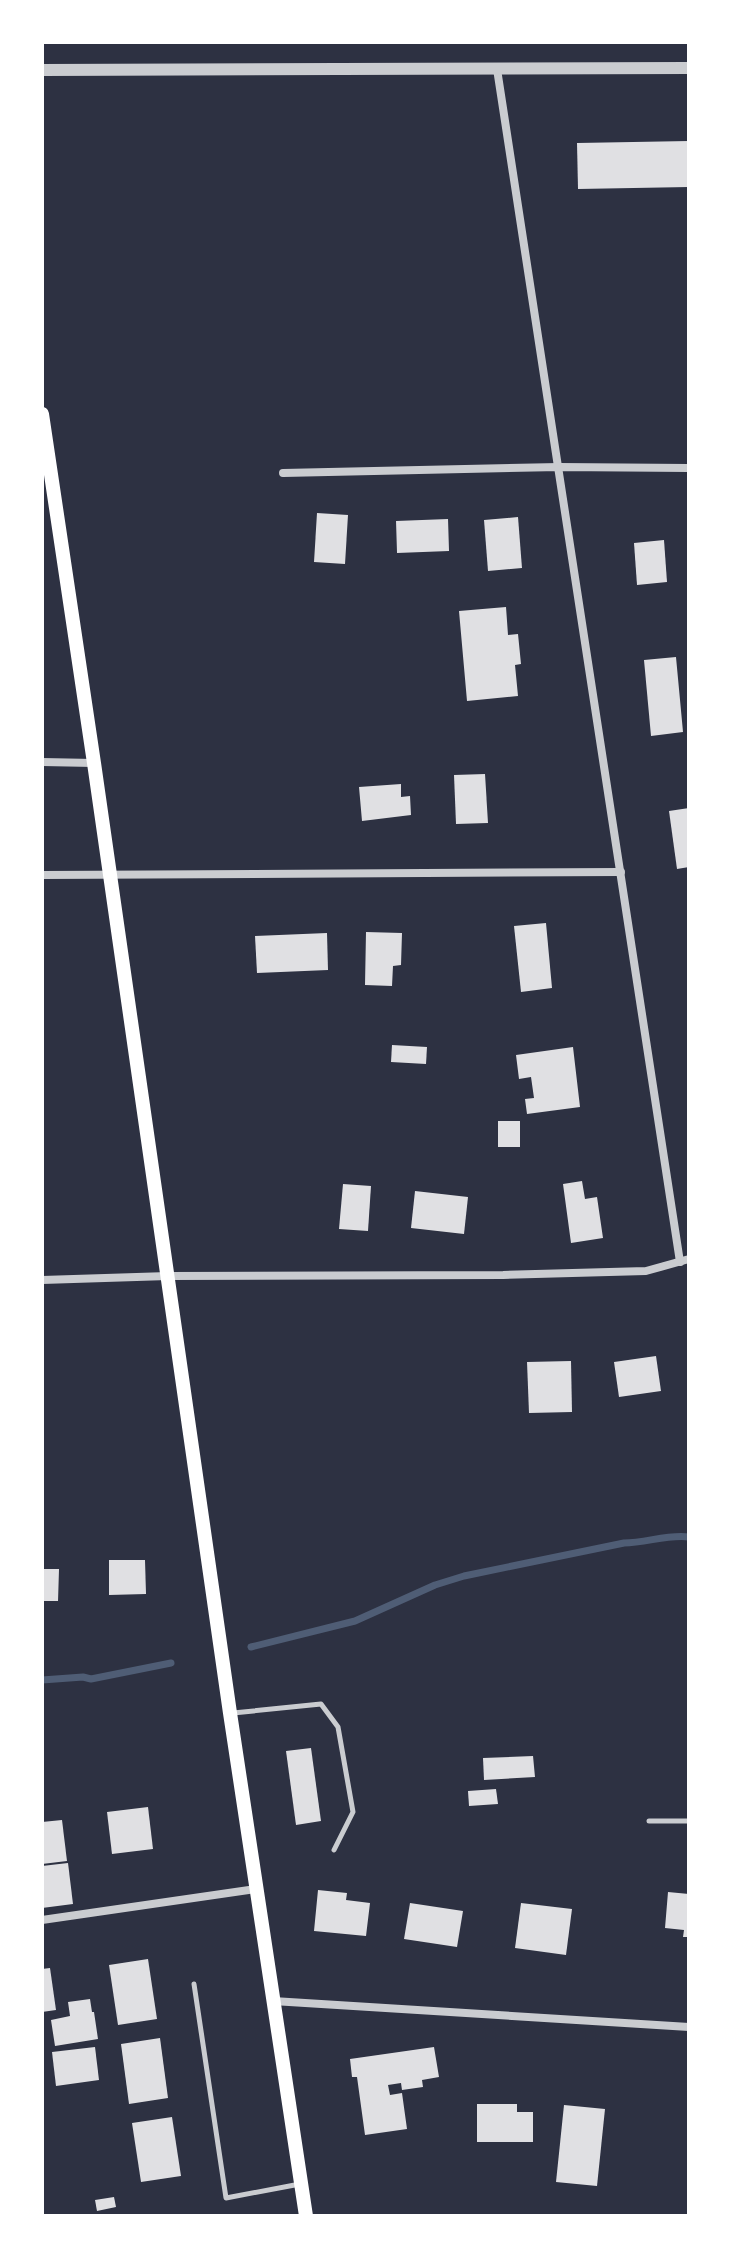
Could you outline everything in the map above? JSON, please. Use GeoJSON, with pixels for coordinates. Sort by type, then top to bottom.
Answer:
{"type":"FeatureCollection","features":[{"type":"Feature","properties":{"kind":"main road"},"geometry":{"type":"LineString","coordinates":[[42,414],[46,471],[94,763],[230,1713],[306,2216]]}},
{"type":"Feature","properties":{"kind":"street"},"geometry":{"type":"LineString","coordinates":[[42,70],[689,68]]}},
{"type":"Feature","properties":{"kind":"street"},"geometry":{"type":"LineString","coordinates":[[42,1280],[646,1271],[684,1261],[497,69]]}},
{"type":"Feature","properties":{"kind":"street"},"geometry":{"type":"LineString","coordinates":[[283,473],[559,467],[689,468]]}},
{"type":"Feature","properties":{"kind":"street"},"geometry":{"type":"LineString","coordinates":[[42,762],[94,763]]}},
{"type":"Feature","properties":{"kind":"street"},"geometry":{"type":"LineString","coordinates":[[42,875],[621,872]]}},
{"type":"Feature","properties":{"kind":"street"},"geometry":{"type":"LineString","coordinates":[[42,1920],[256,1889]]}},
{"type":"Feature","properties":{"kind":"street"},"geometry":{"type":"LineString","coordinates":[[273,2001],[689,2027]]}},
{"type":"Feature","properties":{"kind":"lane"},"geometry":{"type":"LineString","coordinates":[[230,1713],[321,1704],[338,1727],[353,1812],[334,1850]]}},
{"type":"Feature","properties":{"kind":"lane"},"geometry":{"type":"LineString","coordinates":[[649,1821],[689,1821]]}},
{"type":"Feature","properties":{"kind":"lane"},"geometry":{"type":"LineString","coordinates":[[194,1984],[226,2198],[301,2184]]}},
{"type":"Feature","properties":{"kind":"building"},"geometry":{"type":"Polygon","coordinates":[[[689,141],[689,187],[578,189],[577,143],[689,141]]]}},
{"type":"Feature","properties":{"kind":"building"},"geometry":{"type":"Polygon","coordinates":[[[317,513],[348,515],[345,564],[314,562],[317,513]]]}},
{"type":"Feature","properties":{"kind":"building"},"geometry":{"type":"Polygon","coordinates":[[[518,517],[522,568],[488,571],[484,520],[518,517]]]}},
{"type":"Feature","properties":{"kind":"building"},"geometry":{"type":"Polygon","coordinates":[[[448,519],[449,551],[397,553],[396,521],[448,519]]]}},
{"type":"Feature","properties":{"kind":"building"},"geometry":{"type":"Polygon","coordinates":[[[664,540],[667,582],[637,585],[634,543],[664,540]]]}},
{"type":"Feature","properties":{"kind":"building"},"geometry":{"type":"Polygon","coordinates":[[[506,607],[508,635],[518,634],[521,664],[515,665],[518,696],[467,701],[459,611],[506,607]]]}},
{"type":"Feature","properties":{"kind":"building"},"geometry":{"type":"Polygon","coordinates":[[[676,657],[683,732],[651,736],[644,660],[676,657]]]}},
{"type":"Feature","properties":{"kind":"building"},"geometry":{"type":"Polygon","coordinates":[[[485,774],[488,823],[456,824],[454,775],[485,774]]]}},
{"type":"Feature","properties":{"kind":"building"},"geometry":{"type":"Polygon","coordinates":[[[401,784],[401,797],[410,796],[411,815],[362,821],[359,787],[401,784]]]}},
{"type":"Feature","properties":{"kind":"building"},"geometry":{"type":"Polygon","coordinates":[[[689,808],[689,867],[677,869],[669,811],[689,808]]]}},
{"type":"Feature","properties":{"kind":"building"},"geometry":{"type":"Polygon","coordinates":[[[546,923],[552,988],[521,992],[514,926],[546,923]]]}},
{"type":"Feature","properties":{"kind":"building"},"geometry":{"type":"Polygon","coordinates":[[[366,932],[402,933],[401,965],[393,966],[392,986],[365,985],[366,932]]]}},
{"type":"Feature","properties":{"kind":"building"},"geometry":{"type":"Polygon","coordinates":[[[327,933],[328,970],[257,973],[255,936],[327,933]]]}},
{"type":"Feature","properties":{"kind":"building"},"geometry":{"type":"Polygon","coordinates":[[[392,1045],[427,1047],[426,1064],[391,1062],[392,1045]]]}},
{"type":"Feature","properties":{"kind":"building"},"geometry":{"type":"Polygon","coordinates":[[[573,1047],[580,1107],[527,1114],[525,1099],[534,1098],[531,1077],[519,1079],[516,1055],[573,1047]]]}},
{"type":"Feature","properties":{"kind":"building"},"geometry":{"type":"Polygon","coordinates":[[[498,1121],[520,1121],[520,1147],[498,1147],[498,1121]]]}},
{"type":"Feature","properties":{"kind":"building"},"geometry":{"type":"Polygon","coordinates":[[[582,1181],[585,1199],[597,1197],[603,1238],[571,1243],[563,1184],[582,1181]]]}},
{"type":"Feature","properties":{"kind":"building"},"geometry":{"type":"Polygon","coordinates":[[[343,1184],[371,1186],[368,1231],[339,1229],[343,1184]]]}},
{"type":"Feature","properties":{"kind":"building"},"geometry":{"type":"Polygon","coordinates":[[[415,1191],[468,1197],[464,1234],[411,1228],[415,1191]]]}},
{"type":"Feature","properties":{"kind":"building"},"geometry":{"type":"Polygon","coordinates":[[[656,1356],[661,1391],[619,1397],[614,1362],[656,1356]]]}},
{"type":"Feature","properties":{"kind":"building"},"geometry":{"type":"Polygon","coordinates":[[[571,1361],[572,1412],[529,1413],[527,1362],[571,1361]]]}},
{"type":"Feature","properties":{"kind":"building"},"geometry":{"type":"Polygon","coordinates":[[[109,1560],[145,1560],[146,1594],[109,1595],[109,1560]]]}},
{"type":"Feature","properties":{"kind":"building"},"geometry":{"type":"Polygon","coordinates":[[[42,1569],[59,1569],[58,1601],[42,1601],[42,1569]]]}},
{"type":"Feature","properties":{"kind":"building"},"geometry":{"type":"Polygon","coordinates":[[[311,1748],[321,1821],[296,1825],[286,1751],[311,1748]]]}},
{"type":"Feature","properties":{"kind":"building"},"geometry":{"type":"Polygon","coordinates":[[[533,1756],[535,1777],[484,1780],[483,1758],[533,1756]]]}},
{"type":"Feature","properties":{"kind":"building"},"geometry":{"type":"Polygon","coordinates":[[[496,1789],[498,1804],[469,1806],[468,1791],[496,1789]]]}},
{"type":"Feature","properties":{"kind":"building"},"geometry":{"type":"Polygon","coordinates":[[[148,1807],[153,1849],[112,1854],[107,1812],[148,1807]]]}},
{"type":"Feature","properties":{"kind":"building"},"geometry":{"type":"Polygon","coordinates":[[[62,1820],[67,1861],[42,1864],[42,1822],[62,1820]]]}},
{"type":"Feature","properties":{"kind":"building"},"geometry":{"type":"Polygon","coordinates":[[[68,1863],[73,1904],[42,1908],[42,1866],[68,1863]]]}},
{"type":"Feature","properties":{"kind":"building"},"geometry":{"type":"Polygon","coordinates":[[[318,1890],[347,1893],[346,1900],[370,1903],[366,1936],[314,1931],[318,1890]]]}},
{"type":"Feature","properties":{"kind":"building"},"geometry":{"type":"Polygon","coordinates":[[[668,1892],[689,1894],[689,1937],[683,1937],[684,1930],[665,1928],[668,1892]]]}},
{"type":"Feature","properties":{"kind":"building"},"geometry":{"type":"Polygon","coordinates":[[[410,1903],[463,1911],[457,1947],[404,1939],[410,1903]]]}},
{"type":"Feature","properties":{"kind":"building"},"geometry":{"type":"Polygon","coordinates":[[[521,1903],[572,1909],[566,1955],[515,1948],[521,1903]]]}},
{"type":"Feature","properties":{"kind":"building"},"geometry":{"type":"Polygon","coordinates":[[[148,1959],[157,2019],[118,2025],[109,1965],[148,1959]]]}},
{"type":"Feature","properties":{"kind":"building"},"geometry":{"type":"Polygon","coordinates":[[[50,1968],[56,2010],[42,2012],[42,1969],[50,1968]]]}},
{"type":"Feature","properties":{"kind":"building"},"geometry":{"type":"Polygon","coordinates":[[[90,1999],[98,2039],[55,2046],[51,2020],[70,2016],[68,2002],[90,1999]]]}},
{"type":"Feature","properties":{"kind":"building"},"geometry":{"type":"Polygon","coordinates":[[[160,2038],[168,2098],[129,2104],[121,2044],[160,2038]]]}},
{"type":"Feature","properties":{"kind":"building"},"geometry":{"type":"Polygon","coordinates":[[[95,2047],[99,2080],[56,2086],[52,2052],[95,2047]]]}},
{"type":"Feature","properties":{"kind":"building"},"geometry":{"type":"Polygon","coordinates":[[[434,2047],[439,2077],[422,2080],[423,2087],[402,2090],[401,2083],[388,2085],[390,2095],[402,2093],[407,2129],[365,2135],[357,2077],[352,2077],[350,2059],[434,2047]]]}},
{"type":"Feature","properties":{"kind":"building"},"geometry":{"type":"Polygon","coordinates":[[[477,2104],[517,2104],[517,2112],[533,2112],[533,2142],[477,2142],[477,2104]]]}},
{"type":"Feature","properties":{"kind":"building"},"geometry":{"type":"Polygon","coordinates":[[[564,2105],[605,2109],[597,2186],[556,2182],[564,2105]]]}},
{"type":"Feature","properties":{"kind":"building"},"geometry":{"type":"Polygon","coordinates":[[[172,2117],[181,2176],[141,2182],[132,2123],[172,2117]]]}},
{"type":"Feature","properties":{"kind":"building"},"geometry":{"type":"Polygon","coordinates":[[[114,2197],[116,2207],[97,2211],[95,2200],[114,2197]]]}},
{"type":"Feature","properties":{"kind":"waterway"},"geometry":{"type":"LineString","coordinates":[[251,1647],[355,1621],[435,1585],[464,1576],[624,1543],[689,1537]]}},
{"type":"Feature","properties":{"kind":"waterway"},"geometry":{"type":"LineString","coordinates":[[42,1680],[91,1679],[171,1663]]}}]}
